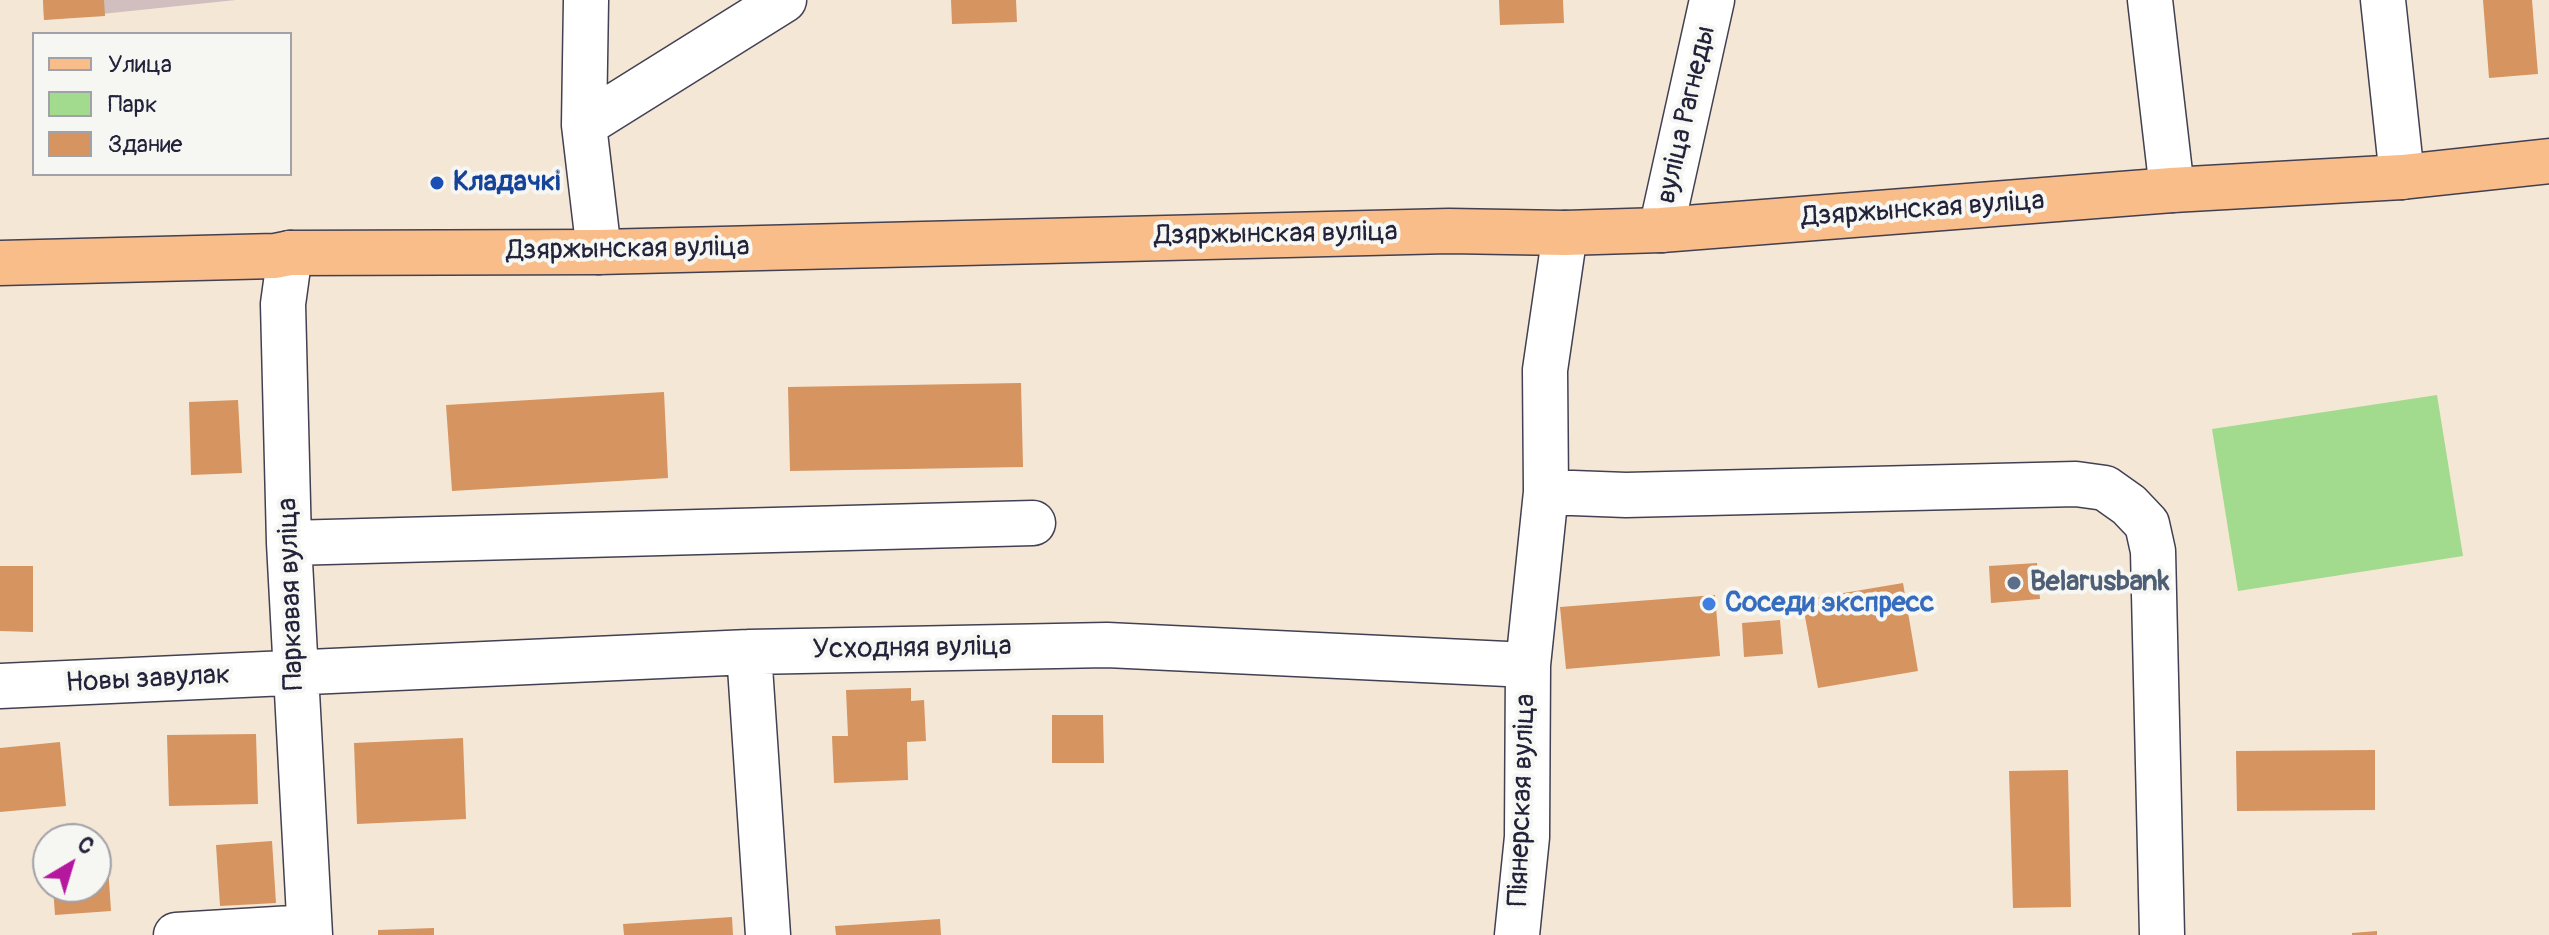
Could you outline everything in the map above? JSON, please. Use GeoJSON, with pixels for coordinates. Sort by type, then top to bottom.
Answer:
{"type":"FeatureCollection","features":[{"type":"Feature","properties":{"kind":"main road","name":"Дзяржынская вуліца"},"geometry":{"type":"LineString","coordinates":[[0,263],[275,256],[290,253],[599,252],[1449,231],[1565,233],[1661,230],[2172,190],[2402,177],[2549,161]]}},
{"type":"Feature","properties":{"kind":"street"},"geometry":{"type":"LineString","coordinates":[[586,0],[584,125],[599,252]]}},
{"type":"Feature","properties":{"kind":"street"},"geometry":{"type":"LineString","coordinates":[[584,125],[784,0]]}},
{"type":"Feature","properties":{"kind":"street","name":"вуліца Рагнеды"},"geometry":{"type":"LineString","coordinates":[[1661,230],[1712,0]]}},
{"type":"Feature","properties":{"kind":"street"},"geometry":{"type":"LineString","coordinates":[[2150,0],[2172,190]]}},
{"type":"Feature","properties":{"kind":"street"},"geometry":{"type":"LineString","coordinates":[[2383,0],[2402,177]]}},
{"type":"Feature","properties":{"kind":"street","name":"Піянерская вуліца"},"geometry":{"type":"LineString","coordinates":[[1517,935],[1527,837],[1528,665],[1546,492],[1545,370],[1565,233]]}},
{"type":"Feature","properties":{"kind":"street","name":"Паркавая вуліца"},"geometry":{"type":"LineString","coordinates":[[290,253],[283,304],[289,543],[310,931]]}},
{"type":"Feature","properties":{"kind":"street"},"geometry":{"type":"LineString","coordinates":[[1546,492],[1642,494],[2076,484],[2105,488],[2129,505],[2147,524],[2153,551],[2162,935]]}},
{"type":"Feature","properties":{"kind":"street"},"geometry":{"type":"LineString","coordinates":[[289,543],[1033,523]]}},
{"type":"Feature","properties":{"kind":"street","name":"Усходняя вуліца"},"geometry":{"type":"LineString","coordinates":[[295,673],[749,652],[1107,645],[1528,665]]}},
{"type":"Feature","properties":{"kind":"street"},"geometry":{"type":"LineString","coordinates":[[749,652],[768,935]]}},
{"type":"Feature","properties":{"kind":"street","name":"Новы завулак"},"geometry":{"type":"LineString","coordinates":[[0,686],[295,673]]}},
{"type":"Feature","properties":{"kind":"street"},"geometry":{"type":"LineString","coordinates":[[176,935],[310,931]]}},
{"type":"Feature","properties":{"kind":"shaded area"},"geometry":{"type":"Polygon","coordinates":[[[43,0],[236,0],[44,20],[43,0]]]}},
{"type":"Feature","properties":{"kind":"green space"},"geometry":{"type":"Polygon","coordinates":[[[2437,395],[2463,556],[2238,591],[2212,429],[2437,395]]]}},
{"type":"Feature","properties":{"kind":"building"},"geometry":{"type":"Polygon","coordinates":[[[43,0],[104,0],[105,16],[44,20],[43,0]]]}},
{"type":"Feature","properties":{"kind":"building"},"geometry":{"type":"Polygon","coordinates":[[[951,0],[1016,0],[1017,22],[952,24],[951,0]]]}},
{"type":"Feature","properties":{"kind":"building"},"geometry":{"type":"Polygon","coordinates":[[[1499,0],[1563,0],[1564,23],[1500,25],[1499,0]]]}},
{"type":"Feature","properties":{"kind":"building"},"geometry":{"type":"Polygon","coordinates":[[[2483,0],[2532,0],[2538,74],[2489,78],[2483,0]]]}},
{"type":"Feature","properties":{"kind":"building"},"geometry":{"type":"Polygon","coordinates":[[[1021,383],[1023,467],[790,471],[788,387],[1021,383]]]}},
{"type":"Feature","properties":{"kind":"building"},"geometry":{"type":"Polygon","coordinates":[[[664,392],[668,478],[452,491],[446,405],[664,392]]]}},
{"type":"Feature","properties":{"kind":"building"},"geometry":{"type":"Polygon","coordinates":[[[238,400],[242,473],[191,475],[189,402],[238,400]]]}},
{"type":"Feature","properties":{"kind":"building","name":"Belarusbank"},"geometry":{"type":"Polygon","coordinates":[[[2037,563],[2040,599],[1991,603],[1989,566],[2037,563]]]}},
{"type":"Feature","properties":{"kind":"building"},"geometry":{"type":"Polygon","coordinates":[[[0,566],[33,566],[33,632],[0,631],[0,566]]]}},
{"type":"Feature","properties":{"kind":"building"},"geometry":{"type":"Polygon","coordinates":[[[1903,583],[1918,671],[1818,688],[1802,600],[1903,583]]]}},
{"type":"Feature","properties":{"kind":"building"},"geometry":{"type":"Polygon","coordinates":[[[1715,595],[1720,656],[1566,669],[1560,607],[1715,595]]]}},
{"type":"Feature","properties":{"kind":"building"},"geometry":{"type":"Polygon","coordinates":[[[1780,620],[1783,654],[1744,657],[1742,623],[1780,620]]]}},
{"type":"Feature","properties":{"kind":"building"},"geometry":{"type":"Polygon","coordinates":[[[911,688],[911,701],[924,700],[926,741],[907,742],[908,780],[834,783],[832,736],[848,736],[846,690],[911,688]]]}},
{"type":"Feature","properties":{"kind":"building"},"geometry":{"type":"Polygon","coordinates":[[[1052,715],[1103,715],[1104,763],[1052,763],[1052,715]]]}},
{"type":"Feature","properties":{"kind":"building"},"geometry":{"type":"Polygon","coordinates":[[[256,734],[258,804],[169,806],[167,735],[256,734]]]}},
{"type":"Feature","properties":{"kind":"building"},"geometry":{"type":"Polygon","coordinates":[[[463,738],[466,819],[357,824],[354,743],[463,738]]]}},
{"type":"Feature","properties":{"kind":"building"},"geometry":{"type":"Polygon","coordinates":[[[60,742],[66,806],[0,812],[0,748],[60,742]]]}},
{"type":"Feature","properties":{"kind":"building"},"geometry":{"type":"Polygon","coordinates":[[[2375,750],[2375,810],[2237,811],[2236,751],[2375,750]]]}},
{"type":"Feature","properties":{"kind":"building"},"geometry":{"type":"Polygon","coordinates":[[[2068,770],[2071,907],[2013,908],[2009,771],[2068,770]]]}},
{"type":"Feature","properties":{"kind":"building"},"geometry":{"type":"Polygon","coordinates":[[[272,841],[276,903],[220,906],[216,845],[272,841]]]}},
{"type":"Feature","properties":{"kind":"building"},"geometry":{"type":"Polygon","coordinates":[[[54,903],[110,903],[111,911],[55,915],[54,903]]]}},
{"type":"Feature","properties":{"kind":"building"},"geometry":{"type":"Polygon","coordinates":[[[732,917],[733,935],[624,935],[623,924],[732,917]]]}},
{"type":"Feature","properties":{"kind":"building"},"geometry":{"type":"Polygon","coordinates":[[[940,919],[941,935],[836,935],[835,926],[940,919]]]}},
{"type":"Feature","properties":{"kind":"building"},"geometry":{"type":"Polygon","coordinates":[[[434,928],[434,935],[378,935],[378,930],[434,928]]]}},
{"type":"Feature","properties":{"kind":"building"},"geometry":{"type":"Polygon","coordinates":[[[2377,931],[2377,935],[2352,935],[2352,933],[2377,931]]]}},
{"type":"Feature","properties":{"kind":"place","name":"Кладачкі"},"geometry":{"type":"Point","coordinates":[437,183]}},
{"type":"Feature","properties":{"kind":"place","name":"Belarusbank"},"geometry":{"type":"Point","coordinates":[2014,583]}},
{"type":"Feature","properties":{"kind":"place","name":"Соседи экспресс"},"geometry":{"type":"Point","coordinates":[1709,604]}}]}
